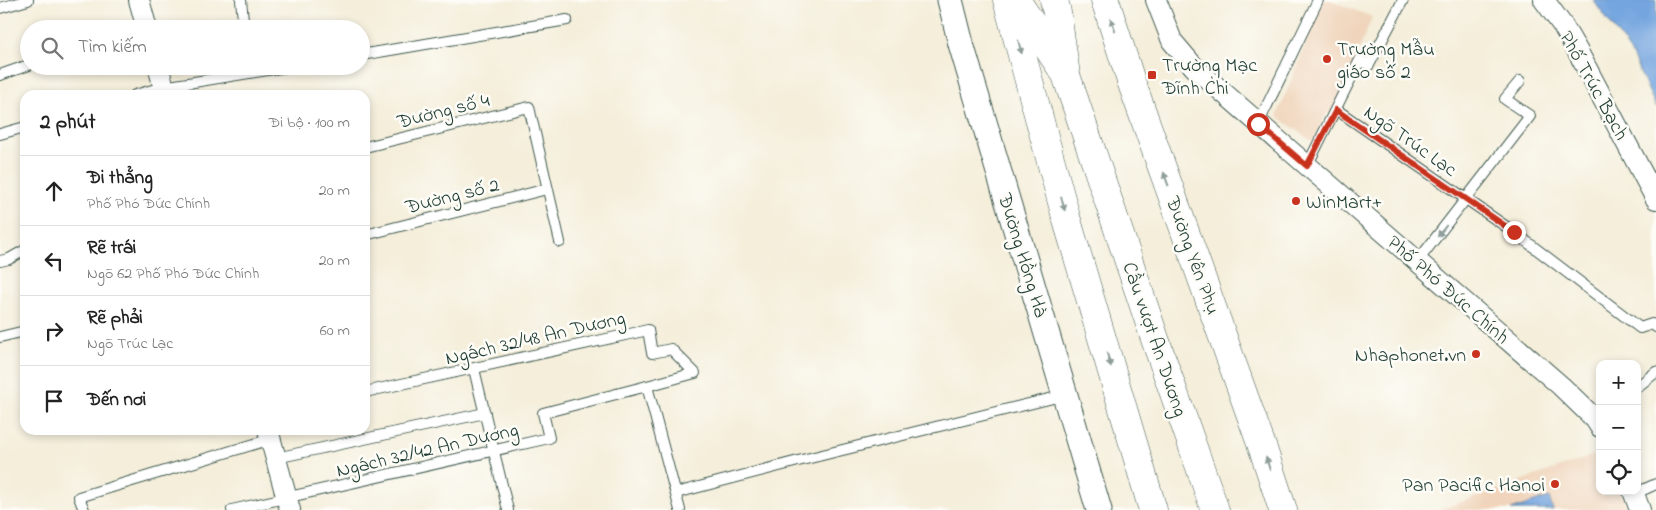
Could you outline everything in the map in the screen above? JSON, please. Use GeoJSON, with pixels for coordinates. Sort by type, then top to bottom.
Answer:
{"type":"FeatureCollection","features":[{"type":"Feature","properties":{"kind":"main road"},"geometry":{"type":"LineString","coordinates":[[1007,0],[1066,217],[1153,510]]}},
{"type":"Feature","properties":{"kind":"main road"},"geometry":{"type":"LineString","coordinates":[[1016,0],[1066,75]]}},
{"type":"Feature","properties":{"kind":"main road"},"geometry":{"type":"LineString","coordinates":[[1054,0],[1066,75]]}},
{"type":"Feature","properties":{"kind":"main road","name":"Đường Yên Phụ"},"geometry":{"type":"LineString","coordinates":[[1104,0],[1283,510]]}},
{"type":"Feature","properties":{"kind":"main road","name":"Cầu vượt An Dương"},"geometry":{"type":"LineString","coordinates":[[1066,75],[1215,510]]}},
{"type":"Feature","properties":{"kind":"street"},"geometry":{"type":"LineString","coordinates":[[139,0],[143,20]]}},
{"type":"Feature","properties":{"kind":"street","name":"Đường Hồng Hà"},"geometry":{"type":"LineString","coordinates":[[950,0],[963,53],[1099,510]]}},
{"type":"Feature","properties":{"kind":"street","name":"Phố Phó Đức Chính"},"geometry":{"type":"LineString","coordinates":[[1156,0],[1172,41],[1194,68],[1561,386],[1596,419]]}},
{"type":"Feature","properties":{"kind":"street","name":"Phố Trúc Bạch"},"geometry":{"type":"LineString","coordinates":[[1544,0],[1563,26],[1577,50],[1656,199]]}},
{"type":"Feature","properties":{"kind":"street"},"geometry":{"type":"LineString","coordinates":[[161,75],[165,90]]}},
{"type":"Feature","properties":{"kind":"street"},"geometry":{"type":"LineString","coordinates":[[271,443],[289,504]]}},
{"type":"Feature","properties":{"kind":"lane"},"geometry":{"type":"LineString","coordinates":[[0,8],[28,0]]}},
{"type":"Feature","properties":{"kind":"lane"},"geometry":{"type":"LineString","coordinates":[[241,0],[243,20]]}},
{"type":"Feature","properties":{"kind":"lane"},"geometry":{"type":"LineString","coordinates":[[1258,124],[1318,0]]}},
{"type":"Feature","properties":{"kind":"lane"},"geometry":{"type":"LineString","coordinates":[[1307,166],[1360,60],[1369,65],[1403,0]]}},
{"type":"Feature","properties":{"kind":"lane"},"geometry":{"type":"LineString","coordinates":[[370,53],[567,20]]}},
{"type":"Feature","properties":{"kind":"lane"},"geometry":{"type":"LineString","coordinates":[[0,75],[20,68]]}},
{"type":"Feature","properties":{"kind":"lane"},"geometry":{"type":"LineString","coordinates":[[169,90],[229,75]]}},
{"type":"Feature","properties":{"kind":"lane"},"geometry":{"type":"LineString","coordinates":[[1466,199],[1530,116],[1505,99],[1520,80]]}},
{"type":"Feature","properties":{"kind":"lane","name":"Đường số 4"},"geometry":{"type":"LineString","coordinates":[[370,147],[530,107],[547,189]]}},
{"type":"Feature","properties":{"kind":"lane","name":"Ngõ Trúc Lạc"},"geometry":{"type":"LineString","coordinates":[[1336,110],[1514,232],[1640,328],[1652,324],[1656,327]]}},
{"type":"Feature","properties":{"kind":"lane"},"geometry":{"type":"LineString","coordinates":[[0,134],[20,128]]}},
{"type":"Feature","properties":{"kind":"lane"},"geometry":{"type":"LineString","coordinates":[[547,189],[560,242]]}},
{"type":"Feature","properties":{"kind":"lane","name":"Đường số 2"},"geometry":{"type":"LineString","coordinates":[[370,234],[547,189]]}},
{"type":"Feature","properties":{"kind":"lane","name":"Ngõ Trúc Lạc"},"geometry":{"type":"LineString","coordinates":[[1417,262],[1466,199]]}},
{"type":"Feature","properties":{"kind":"lane"},"geometry":{"type":"LineString","coordinates":[[0,261],[9,259],[20,253]]}},
{"type":"Feature","properties":{"kind":"lane","name":"Ngách 32/48 An Dương"},"geometry":{"type":"LineString","coordinates":[[370,391],[648,330],[652,353],[671,349],[695,373],[647,386]]}},
{"type":"Feature","properties":{"kind":"lane"},"geometry":{"type":"LineString","coordinates":[[0,337],[20,332]]}},
{"type":"Feature","properties":{"kind":"lane"},"geometry":{"type":"LineString","coordinates":[[474,369],[508,510]]}},
{"type":"Feature","properties":{"kind":"lane"},"geometry":{"type":"LineString","coordinates":[[1641,384],[1656,372]]}},
{"type":"Feature","properties":{"kind":"lane"},"geometry":{"type":"LineString","coordinates":[[647,386],[680,510]]}},
{"type":"Feature","properties":{"kind":"lane","name":"Ngách 32/42 An Dương"},"geometry":{"type":"LineString","coordinates":[[232,510],[289,504],[549,438],[543,412],[647,386]]}},
{"type":"Feature","properties":{"kind":"lane"},"geometry":{"type":"LineString","coordinates":[[676,493],[1065,394]]}},
{"type":"Feature","properties":{"kind":"lane"},"geometry":{"type":"LineString","coordinates":[[370,429],[485,413]]}},
{"type":"Feature","properties":{"kind":"lane"},"geometry":{"type":"LineString","coordinates":[[84,510],[79,496],[271,443],[328,435]]}},
{"type":"Feature","properties":{"kind":"lane"},"geometry":{"type":"LineString","coordinates":[[1636,498],[1656,484]]}},
{"type":"Feature","properties":{"kind":"shaded area","name":"Trường Mẫu giáo số 2"},"geometry":{"type":"Polygon","coordinates":[[[1323,0],[1330,0],[1372,17],[1333,114],[1327,112],[1313,142],[1277,116],[1323,0]]]}},
{"type":"Feature","properties":{"kind":"shaded area","name":"Pan Pacific Hanoi"},"geometry":{"type":"Polygon","coordinates":[[[1596,454],[1596,495],[1622,495],[1628,510],[1439,510],[1596,454]]]}},
{"type":"Feature","properties":{"kind":"water"},"geometry":{"type":"Polygon","coordinates":[[[1593,0],[1656,0],[1656,107],[1630,51],[1593,0]]]}},
{"type":"Feature","properties":{"kind":"water"},"geometry":{"type":"Polygon","coordinates":[[[1549,497],[1553,510],[1511,510],[1549,497]]]}},
{"type":"Feature","properties":{"kind":"place","name":"Trường Mẫu giáo số 2"},"geometry":{"type":"Point","coordinates":[1327,59]}},
{"type":"Feature","properties":{"kind":"place","name":"Trường Mạc Đĩnh Chi"},"geometry":{"type":"Point","coordinates":[1152,75]}},
{"type":"Feature","properties":{"kind":"place","name":"WinMart+"},"geometry":{"type":"Point","coordinates":[1296,201]}},
{"type":"Feature","properties":{"kind":"place","name":"Nhaphonet.vn"},"geometry":{"type":"Point","coordinates":[1476,354]}},
{"type":"Feature","properties":{"kind":"place","name":"Pan Pacific Hanoi"},"geometry":{"type":"Point","coordinates":[1555,484]}},
{"type":"Feature","properties":{"kind":"route"},"geometry":{"type":"LineString","coordinates":[[1258,124],[1307,166],[1336,110],[1514,232]]}}]}
